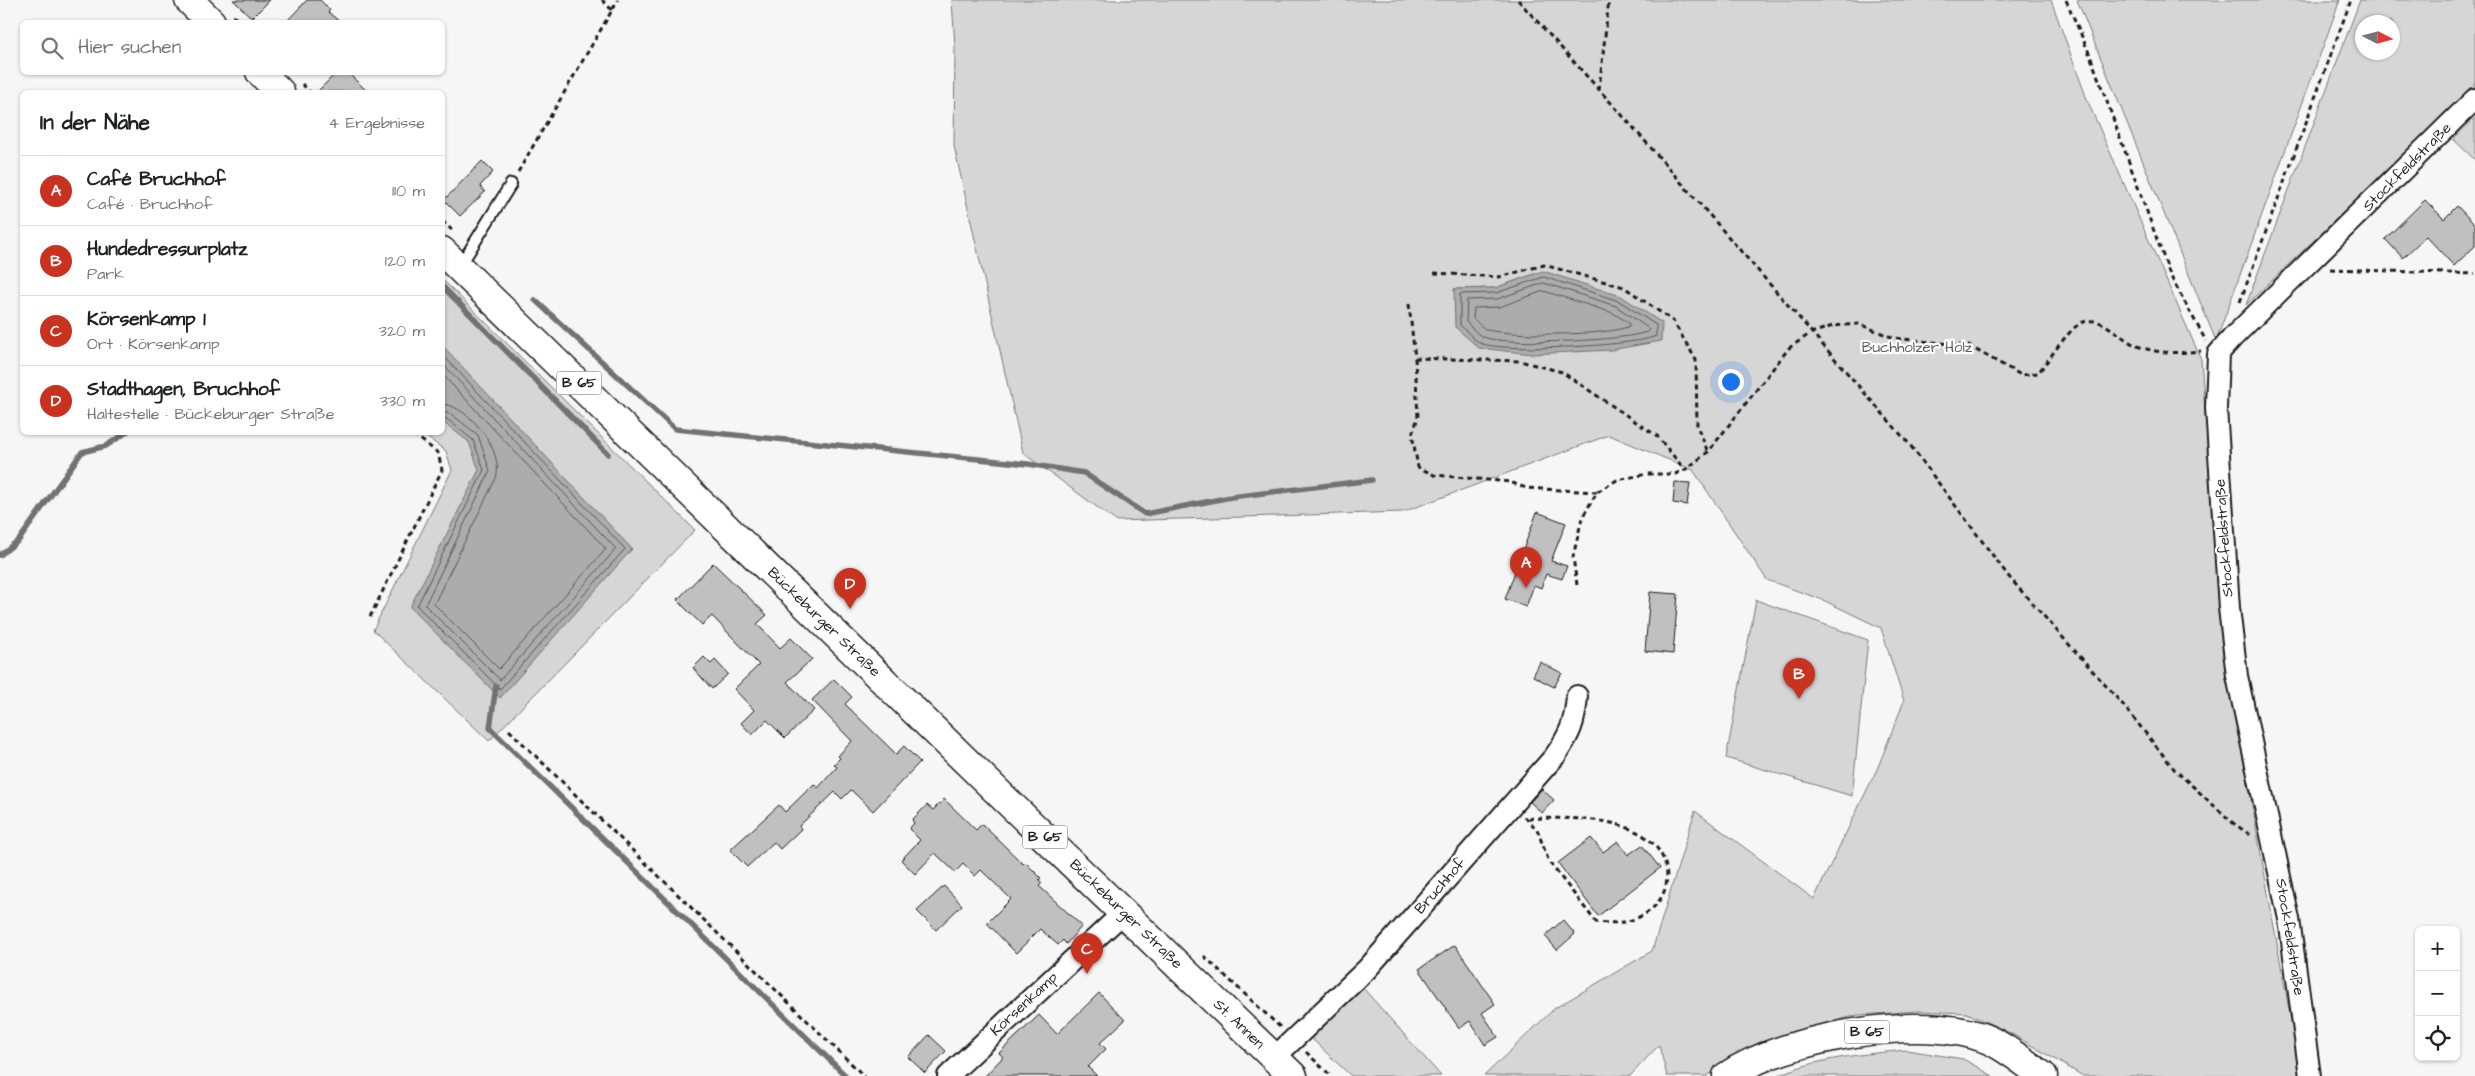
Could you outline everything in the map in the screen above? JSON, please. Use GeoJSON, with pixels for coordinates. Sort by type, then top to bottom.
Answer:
{"type":"FeatureCollection","features":[{"type":"Feature","properties":{"kind":"main road"},"geometry":{"type":"LineString","coordinates":[[189,0],[209,20]]}},
{"type":"Feature","properties":{"kind":"main road"},"geometry":{"type":"LineString","coordinates":[[263,75],[278,90]]}},
{"type":"Feature","properties":{"kind":"main road","name":"Bückeburger Straße"},"geometry":{"type":"LineString","coordinates":[[451,259],[1207,992]]}},
{"type":"Feature","properties":{"kind":"main road","name":"St. Annen"},"geometry":{"type":"LineString","coordinates":[[1207,992],[1284,1067]]}},
{"type":"Feature","properties":{"kind":"main road","name":"B 65"},"geometry":{"type":"LineString","coordinates":[[1727,1076],[1762,1058],[1798,1046],[1872,1031],[1917,1028],[1962,1032],[1989,1040],[2044,1076]]}},
{"type":"Feature","properties":{"kind":"main road","name":"B 65"},"geometry":{"type":"LineString","coordinates":[[2010,1052],[2025,1076]]}},
{"type":"Feature","properties":{"kind":"street","name":"Stockfeldstraße"},"geometry":{"type":"LineString","coordinates":[[2310,1076],[2289,919],[2237,676],[2229,608],[2216,408],[2218,354],[2475,99]]}},
{"type":"Feature","properties":{"kind":"street","name":"Bruchhof"},"geometry":{"type":"LineString","coordinates":[[1284,1067],[1367,969],[1555,756],[1569,736],[1575,720],[1577,696]]}},
{"type":"Feature","properties":{"kind":"street","name":"Körsenkamp"},"geometry":{"type":"LineString","coordinates":[[948,1076],[1124,912]]}},
{"type":"Feature","properties":{"kind":"lane"},"geometry":{"type":"LineString","coordinates":[[451,259],[510,184]]}},
{"type":"Feature","properties":{"kind":"path"},"geometry":{"type":"LineString","coordinates":[[602,0],[613,11]]}},
{"type":"Feature","properties":{"kind":"path"},"geometry":{"type":"LineString","coordinates":[[510,184],[618,0]]}},
{"type":"Feature","properties":{"kind":"path"},"geometry":{"type":"LineString","coordinates":[[1518,0],[1910,445],[2009,577],[2124,706],[2175,770],[2233,823],[2275,853]]}},
{"type":"Feature","properties":{"kind":"path"},"geometry":{"type":"LineString","coordinates":[[1599,90],[1609,0]]}},
{"type":"Feature","properties":{"kind":"path"},"geometry":{"type":"LineString","coordinates":[[1577,584],[1572,557],[1582,518],[1597,492],[1617,480],[1647,474],[1675,474],[1685,470],[1708,452],[1789,348],[1811,333],[1834,326],[1859,324],[1894,338],[1969,346],[2022,375],[2038,373],[2078,324],[2090,321],[2103,324],[2137,347],[2168,354],[2210,350],[2170,275],[2090,55],[2066,0]]}},
{"type":"Feature","properties":{"kind":"path"},"geometry":{"type":"LineString","coordinates":[[2232,338],[2235,318],[2352,0]]}},
{"type":"Feature","properties":{"kind":"path"},"geometry":{"type":"LineString","coordinates":[[1434,273],[1499,276],[1544,265],[1624,287],[1673,321],[1696,360],[1697,426],[1708,452]]}},
{"type":"Feature","properties":{"kind":"path"},"geometry":{"type":"LineString","coordinates":[[2304,268],[2475,274]]}},
{"type":"Feature","properties":{"kind":"path"},"geometry":{"type":"LineString","coordinates":[[1409,304],[1415,358],[1418,418],[1412,434],[1418,467],[1434,475],[1510,482],[1526,488],[1597,492]]}},
{"type":"Feature","properties":{"kind":"path"},"geometry":{"type":"LineString","coordinates":[[1415,358],[1520,361],[1562,372],[1657,436],[1685,470]]}},
{"type":"Feature","properties":{"kind":"path"},"geometry":{"type":"LineString","coordinates":[[370,617],[442,470],[438,453],[414,435]]}},
{"type":"Feature","properties":{"kind":"path"},"geometry":{"type":"LineString","coordinates":[[510,730],[864,1076]]}},
{"type":"Feature","properties":{"kind":"path"},"geometry":{"type":"LineString","coordinates":[[1507,811],[1526,818],[1592,821],[1618,825],[1639,833],[1656,846],[1666,861],[1668,877],[1662,896],[1648,912],[1636,919],[1614,924],[1596,922],[1550,862],[1537,830],[1526,818]]}},
{"type":"Feature","properties":{"kind":"green space","name":"Buchholzer Holz"},"geometry":{"type":"Polygon","coordinates":[[[952,0],[2051,0],[2088,102],[2201,359],[2223,644],[2301,1076],[2083,1076],[2014,1035],[1967,1013],[1918,1011],[1858,1015],[1794,1031],[1735,1057],[1707,1076],[1667,1076],[1659,1045],[1630,1076],[1484,1076],[1555,1008],[1652,951],[1695,811],[1814,899],[1878,767],[1904,701],[1881,628],[1823,600],[1767,580],[1693,470],[1609,435],[1403,512],[1116,521],[1023,453],[954,146],[955,47],[952,0]],[[1543,271],[1495,288],[1454,289],[1532,354],[1543,271]]]}},
{"type":"Feature","properties":{"kind":"green space"},"geometry":{"type":"Polygon","coordinates":[[[2077,0],[2340,0],[2216,341],[2077,0]]]}},
{"type":"Feature","properties":{"kind":"green space"},"geometry":{"type":"Polygon","coordinates":[[[2360,0],[2475,0],[2475,87],[2246,305],[2360,0]]]}},
{"type":"Feature","properties":{"kind":"green space"},"geometry":{"type":"Polygon","coordinates":[[[2475,118],[2475,160],[2453,139],[2475,118]]]}},
{"type":"Feature","properties":{"kind":"green space"},"geometry":{"type":"Polygon","coordinates":[[[445,282],[695,530],[489,741],[373,630],[452,470],[446,451],[424,435],[445,435],[445,282]]]}},
{"type":"Feature","properties":{"kind":"green space"},"geometry":{"type":"Polygon","coordinates":[[[1756,600],[1868,640],[1852,796],[1726,758],[1756,600]]]}},
{"type":"Feature","properties":{"kind":"green space"},"geometry":{"type":"Polygon","coordinates":[[[1363,988],[1441,1076],[1351,1076],[1311,1038],[1363,988]]]}},
{"type":"Feature","properties":{"kind":"green space"},"geometry":{"type":"Polygon","coordinates":[[[1907,1050],[1963,1059],[1993,1076],[1776,1076],[1824,1061],[1857,1055],[1907,1050]]]}},
{"type":"Feature","properties":{"kind":"water"},"geometry":{"type":"Polygon","coordinates":[[[1543,271],[1621,296],[1662,323],[1661,341],[1611,350],[1532,354],[1479,348],[1455,327],[1454,289],[1495,288],[1543,271]]]}},
{"type":"Feature","properties":{"kind":"water"},"geometry":{"type":"Polygon","coordinates":[[[445,348],[632,549],[500,698],[410,607],[479,470],[469,442],[445,424],[445,348]]]}},
{"type":"Feature","properties":{"kind":"building"},"geometry":{"type":"Polygon","coordinates":[[[233,0],[270,0],[252,18],[233,0]]]}},
{"type":"Feature","properties":{"kind":"building"},"geometry":{"type":"Polygon","coordinates":[[[307,0],[320,0],[330,10],[328,12],[338,20],[288,20],[307,0]]]}},
{"type":"Feature","properties":{"kind":"building"},"geometry":{"type":"Polygon","coordinates":[[[334,75],[350,75],[366,90],[319,90],[334,75]]]}},
{"type":"Feature","properties":{"kind":"building"},"geometry":{"type":"Polygon","coordinates":[[[482,161],[493,172],[480,186],[485,192],[460,216],[445,199],[482,161]]]}},
{"type":"Feature","properties":{"kind":"building"},"geometry":{"type":"Polygon","coordinates":[[[2425,200],[2444,219],[2457,206],[2475,225],[2475,246],[2454,266],[2426,236],[2403,258],[2385,239],[2425,200]]]}},
{"type":"Feature","properties":{"kind":"building"},"geometry":{"type":"Polygon","coordinates":[[[1675,482],[1690,483],[1687,505],[1673,503],[1675,482]]]}},
{"type":"Feature","properties":{"kind":"building"},"geometry":{"type":"Polygon","coordinates":[[[1537,512],[1566,523],[1551,561],[1567,566],[1562,579],[1546,574],[1541,588],[1534,585],[1526,607],[1505,599],[1537,512]]]}},
{"type":"Feature","properties":{"kind":"building"},"geometry":{"type":"Polygon","coordinates":[[[713,563],[767,615],[757,624],[780,648],[791,638],[812,659],[787,682],[814,710],[785,738],[767,720],[752,735],[741,723],[754,710],[734,689],[759,665],[712,616],[702,625],[677,600],[713,563]]]}},
{"type":"Feature","properties":{"kind":"building"},"geometry":{"type":"Polygon","coordinates":[[[1650,592],[1678,594],[1673,654],[1645,651],[1650,592]]]}},
{"type":"Feature","properties":{"kind":"building"},"geometry":{"type":"Polygon","coordinates":[[[704,657],[711,664],[715,660],[728,674],[712,689],[693,668],[704,657]]]}},
{"type":"Feature","properties":{"kind":"building"},"geometry":{"type":"Polygon","coordinates":[[[1540,662],[1562,673],[1554,687],[1533,676],[1540,662]]]}},
{"type":"Feature","properties":{"kind":"building"},"geometry":{"type":"Polygon","coordinates":[[[834,679],[852,697],[845,704],[896,754],[904,746],[920,762],[873,811],[851,790],[842,799],[835,792],[799,826],[801,829],[780,849],[774,842],[747,867],[730,850],[779,805],[785,812],[814,784],[818,788],[837,767],[834,764],[840,758],[838,756],[852,741],[812,700],[834,679]]]}},
{"type":"Feature","properties":{"kind":"building"},"geometry":{"type":"Polygon","coordinates":[[[1542,789],[1554,800],[1542,813],[1530,802],[1542,789]]]}},
{"type":"Feature","properties":{"kind":"building"},"geometry":{"type":"Polygon","coordinates":[[[944,799],[976,830],[982,824],[1023,864],[1025,862],[1041,878],[1039,880],[1042,883],[1039,886],[1082,926],[1066,944],[1063,940],[1058,945],[1040,929],[1016,953],[987,923],[1011,899],[981,870],[975,876],[963,864],[955,872],[935,853],[915,874],[901,860],[920,840],[909,829],[914,823],[912,820],[927,805],[933,810],[944,799]]]}},
{"type":"Feature","properties":{"kind":"building"},"geometry":{"type":"Polygon","coordinates":[[[1591,838],[1603,852],[1618,841],[1628,855],[1642,845],[1660,868],[1598,916],[1558,863],[1591,838]]]}},
{"type":"Feature","properties":{"kind":"building"},"geometry":{"type":"Polygon","coordinates":[[[944,886],[962,905],[936,930],[917,911],[944,886]]]}},
{"type":"Feature","properties":{"kind":"building"},"geometry":{"type":"Polygon","coordinates":[[[1563,920],[1575,934],[1557,950],[1545,936],[1563,920]]]}},
{"type":"Feature","properties":{"kind":"building"},"geometry":{"type":"Polygon","coordinates":[[[1455,945],[1495,1004],[1482,1013],[1498,1037],[1485,1045],[1470,1021],[1459,1028],[1419,969],[1455,945]]]}},
{"type":"Feature","properties":{"kind":"building"},"geometry":{"type":"Polygon","coordinates":[[[1099,993],[1125,1020],[1100,1043],[1106,1049],[1088,1067],[1097,1076],[985,1076],[1003,1057],[999,1053],[1039,1015],[1057,1034],[1099,993]]]}},
{"type":"Feature","properties":{"kind":"building"},"geometry":{"type":"Polygon","coordinates":[[[929,1035],[946,1051],[925,1073],[908,1057],[929,1035]]]}},
{"type":"Feature","properties":{"kind":"waterway"},"geometry":{"type":"LineString","coordinates":[[445,289],[608,454]]}},
{"type":"Feature","properties":{"kind":"waterway"},"geometry":{"type":"LineString","coordinates":[[535,300],[675,429],[1028,464],[1084,473],[1145,514],[1231,497],[1372,480]]}},
{"type":"Feature","properties":{"kind":"waterway"},"geometry":{"type":"LineString","coordinates":[[0,555],[19,540],[82,452],[106,446],[122,435]]}},
{"type":"Feature","properties":{"kind":"waterway"},"geometry":{"type":"LineString","coordinates":[[496,686],[490,728],[846,1076]]}},
{"type":"Feature","properties":{"kind":"place","name":"Café Bruchhof"},"geometry":{"type":"Point","coordinates":[1526,588]}},
{"type":"Feature","properties":{"kind":"place","name":"Stadthagen, Bruchhof"},"geometry":{"type":"Point","coordinates":[850,609]}},
{"type":"Feature","properties":{"kind":"place","name":"Hundedressurplatz"},"geometry":{"type":"Point","coordinates":[1799,699]}},
{"type":"Feature","properties":{"kind":"place","name":"Körsenkamp 1"},"geometry":{"type":"Point","coordinates":[1087,974]}}]}
